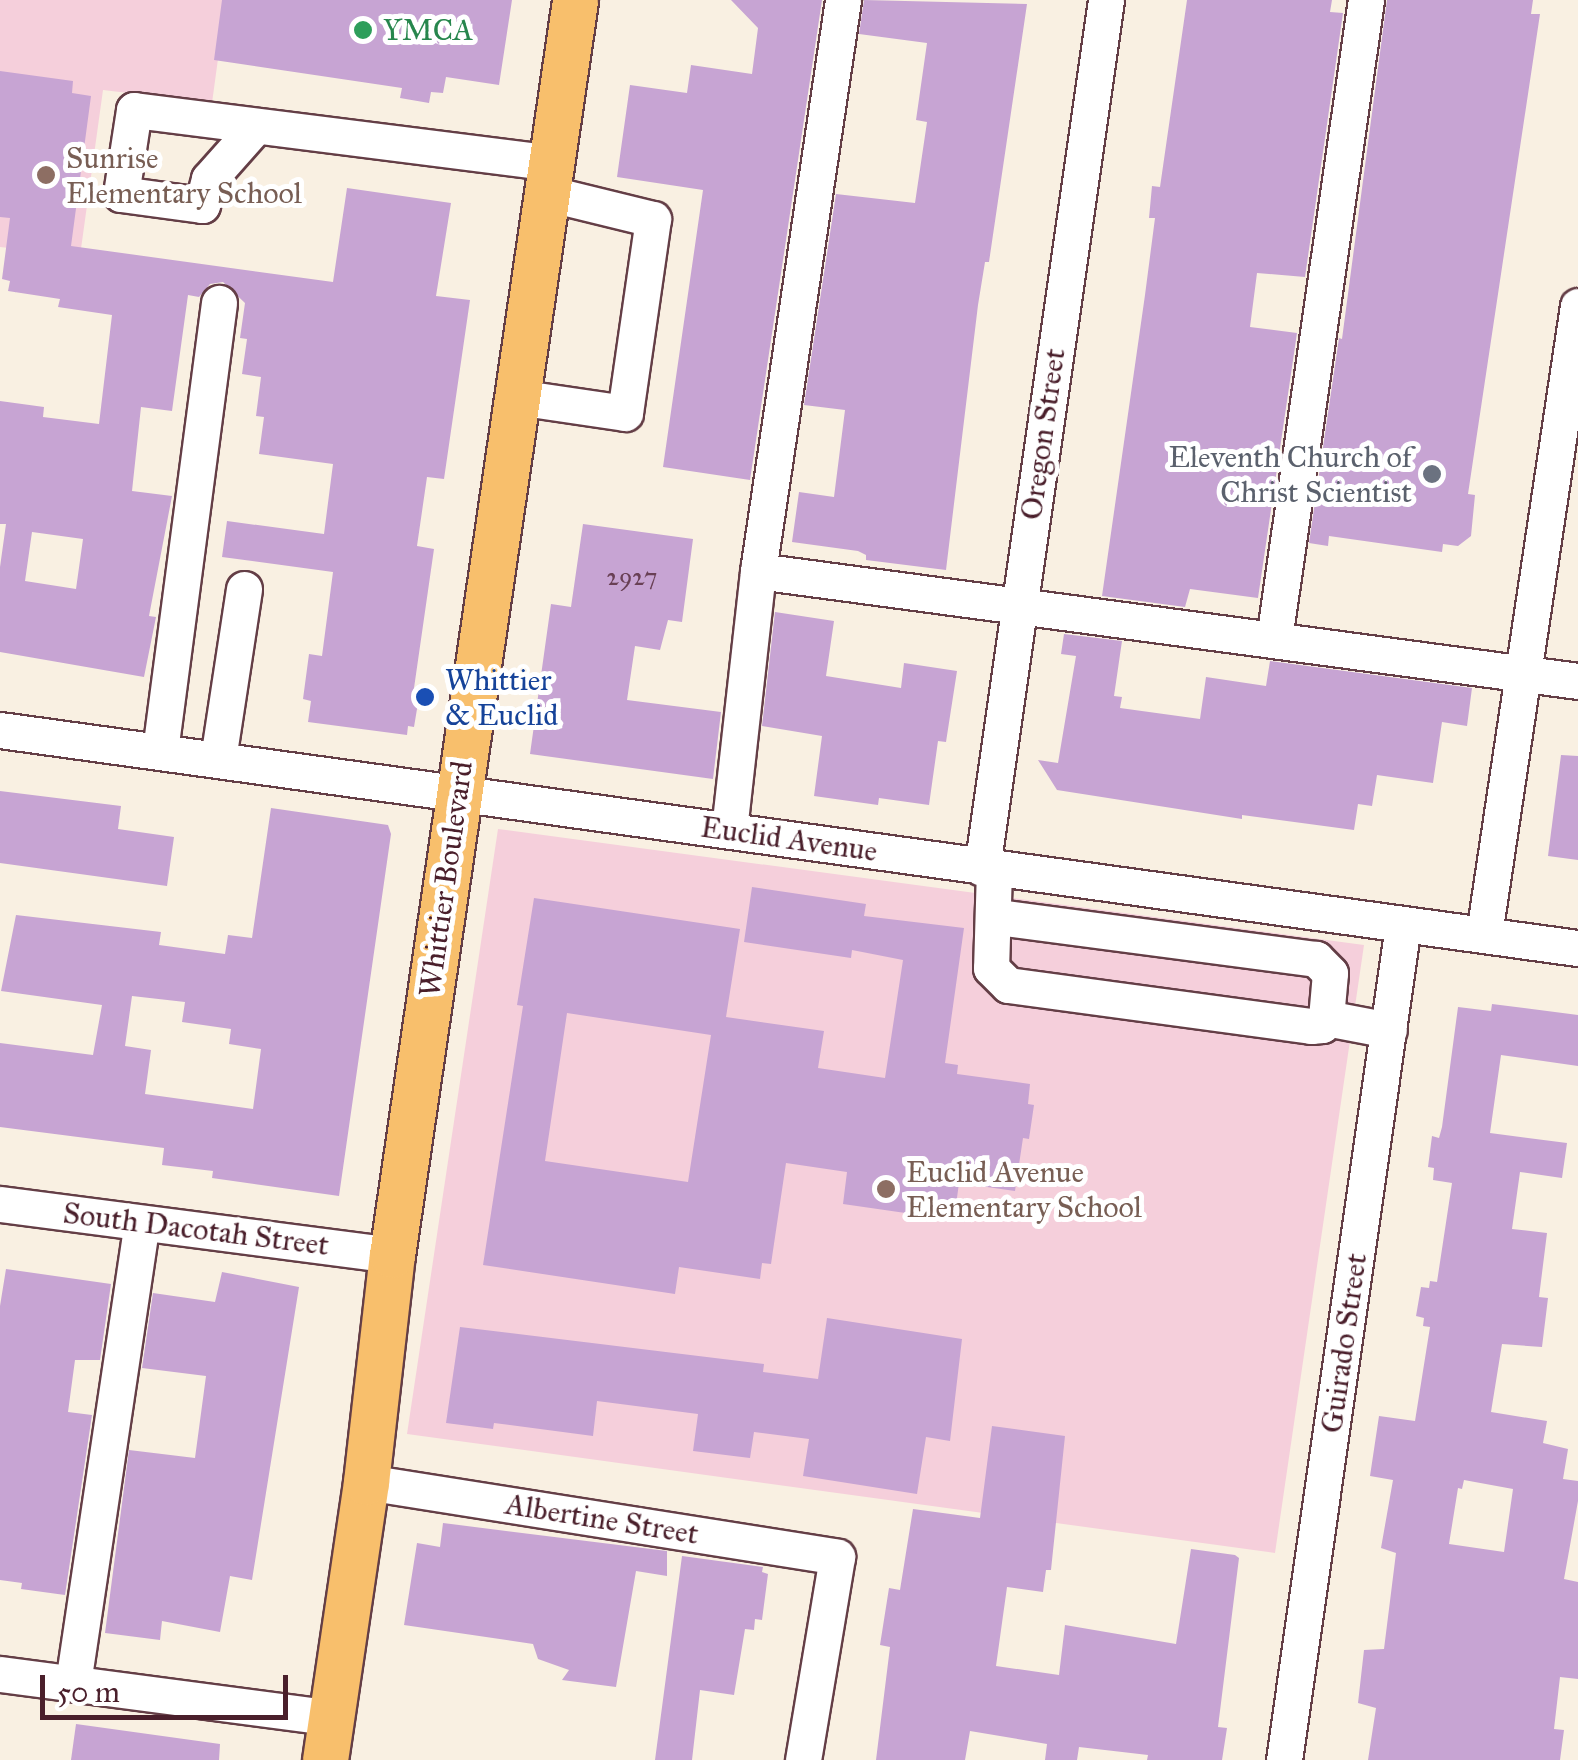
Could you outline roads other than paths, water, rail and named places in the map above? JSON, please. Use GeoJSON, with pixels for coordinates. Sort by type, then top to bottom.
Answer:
{"type":"FeatureCollection","features":[{"type":"Feature","properties":{"kind":"main road","name":"Whittier Boulevard"},"geometry":{"type":"LineString","coordinates":[[329,1739],[366,1482],[392,1255],[575,0]]}},
{"type":"Feature","properties":{"kind":"street"},"geometry":{"type":"LineString","coordinates":[[729,830],[758,571],[842,0]]}},
{"type":"Feature","properties":{"kind":"street","name":"Oregon Street"},"geometry":{"type":"LineString","coordinates":[[1106,0],[1018,608],[988,868],[995,917],[991,968],[1008,986],[1311,1026],[1322,1024],[1326,1018],[1389,1030]]}},
{"type":"Feature","properties":{"kind":"street"},"geometry":{"type":"LineString","coordinates":[[1274,639],[1366,0]]}},
{"type":"Feature","properties":{"kind":"street"},"geometry":{"type":"LineString","coordinates":[[256,126],[209,179],[202,204],[121,194],[134,110],[256,126],[549,178],[652,219],[625,413],[517,397]]}},
{"type":"Feature","properties":{"kind":"street"},"geometry":{"type":"LineString","coordinates":[[160,751],[219,303]]}},
{"type":"Feature","properties":{"kind":"street"},"geometry":{"type":"LineString","coordinates":[[1484,934],[1574,353],[1578,306]]}},
{"type":"Feature","properties":{"kind":"street"},"geometry":{"type":"LineString","coordinates":[[758,571],[1578,681]]}},
{"type":"Feature","properties":{"kind":"street"},"geometry":{"type":"LineString","coordinates":[[218,759],[244,589]]}},
{"type":"Feature","properties":{"kind":"street","name":"Euclid Avenue"},"geometry":{"type":"LineString","coordinates":[[0,730],[458,790],[988,868],[1578,948]]}},
{"type":"Feature","properties":{"kind":"street"},"geometry":{"type":"LineString","coordinates":[[995,917],[1316,959],[1330,973],[1326,1018]]}},
{"type":"Feature","properties":{"kind":"street","name":"Guirado Street"},"geometry":{"type":"LineString","coordinates":[[1284,1760],[1403,926]]}},
{"type":"Feature","properties":{"kind":"street","name":"South Dacotah Street"},"geometry":{"type":"LineString","coordinates":[[0,1204],[392,1255]]}},
{"type":"Feature","properties":{"kind":"street"},"geometry":{"type":"LineString","coordinates":[[72,1683],[142,1222]]}},
{"type":"Feature","properties":{"kind":"street","name":"Albertine Street"},"geometry":{"type":"LineString","coordinates":[[366,1482],[837,1557],[803,1760]]}},
{"type":"Feature","properties":{"kind":"street"},"geometry":{"type":"LineString","coordinates":[[0,1674],[72,1683],[329,1739]]}},
{"type":"Feature","properties":{"kind":"place","name":"YMCA"},"geometry":{"type":"Point","coordinates":[363,30]}},
{"type":"Feature","properties":{"kind":"place","name":"Sunrise Elementary School"},"geometry":{"type":"Point","coordinates":[46,175]}},
{"type":"Feature","properties":{"kind":"place","name":"Eleventh Church of Christ Scientist"},"geometry":{"type":"Point","coordinates":[1432,474]}},
{"type":"Feature","properties":{"kind":"place","name":"Whittier & Euclid"},"geometry":{"type":"Point","coordinates":[425,697]}},
{"type":"Feature","properties":{"kind":"place","name":"Euclid Avenue Elementary School"},"geometry":{"type":"Point","coordinates":[886,1189]}}]}
